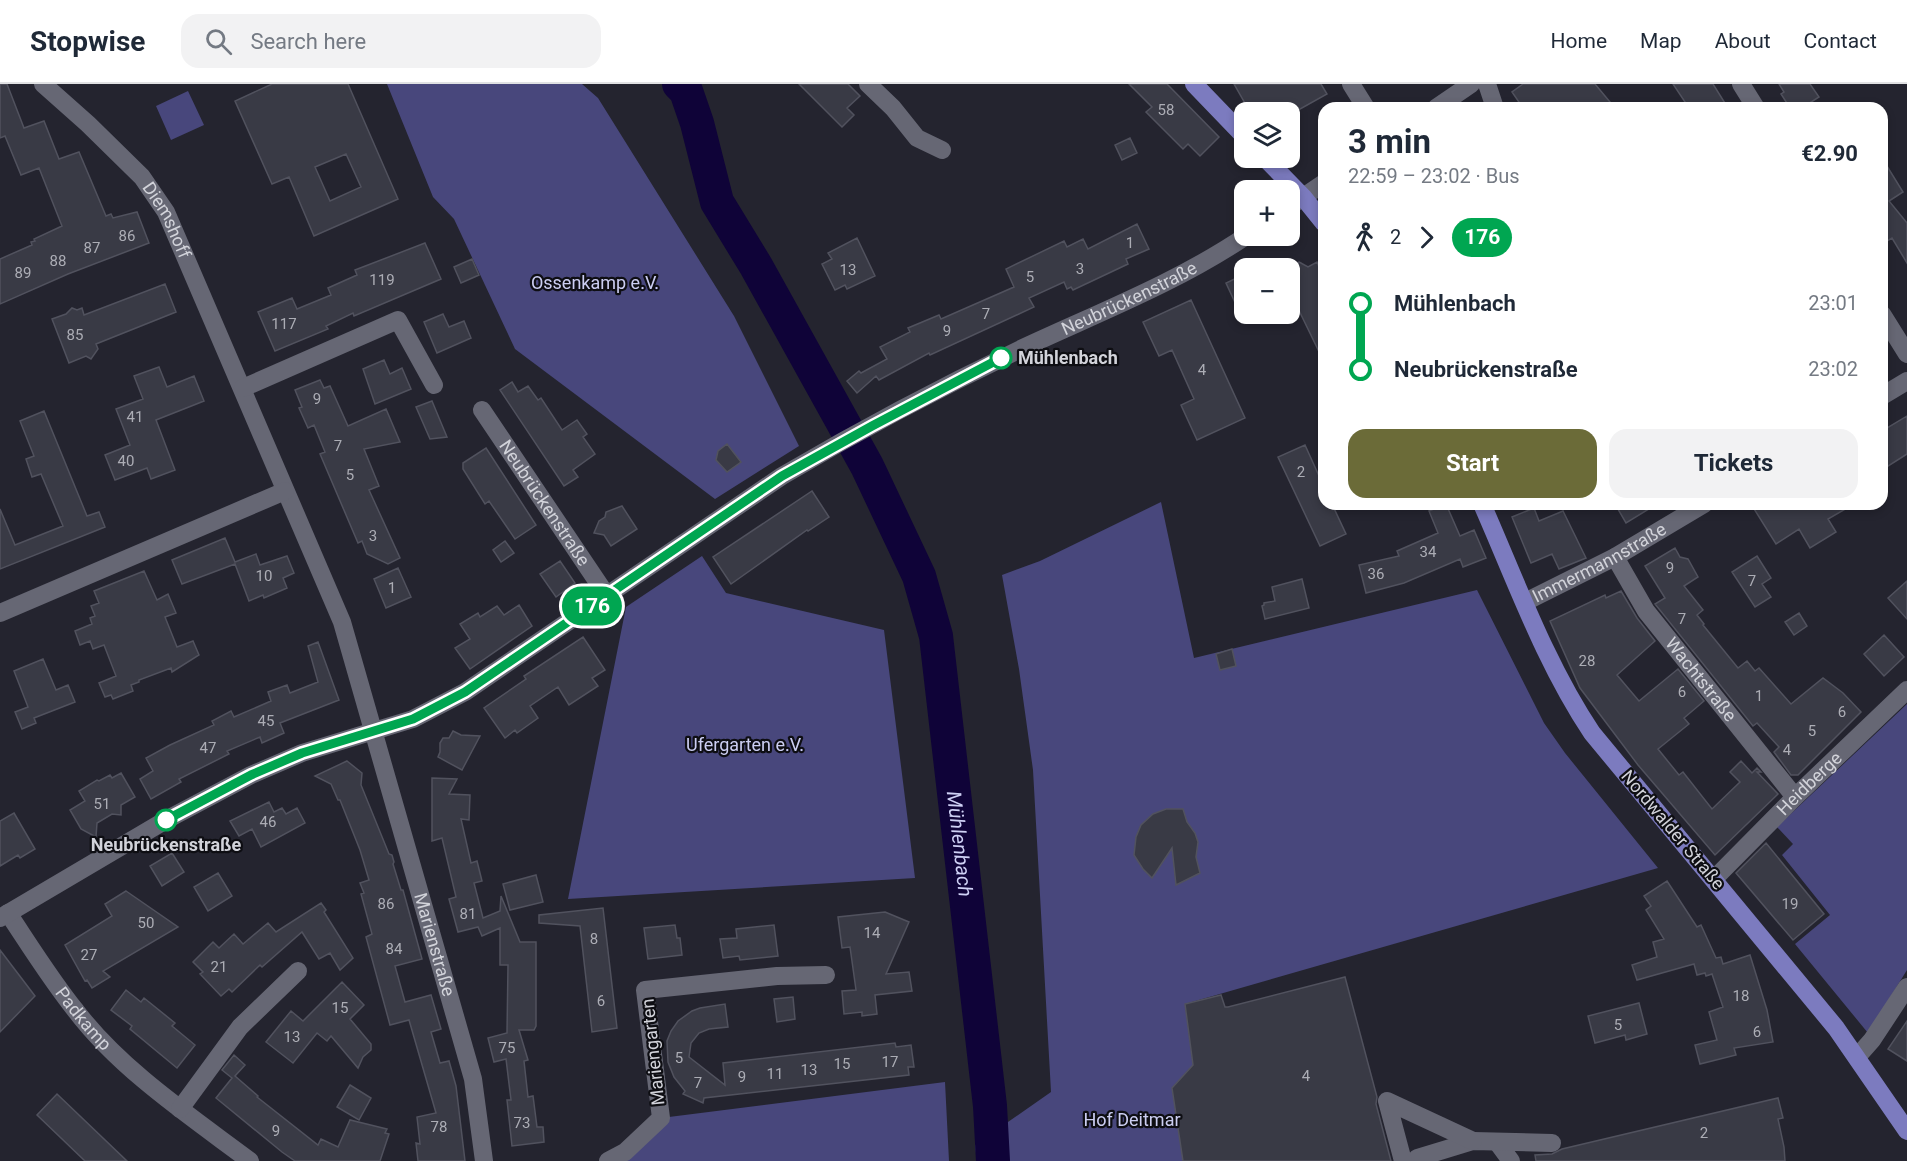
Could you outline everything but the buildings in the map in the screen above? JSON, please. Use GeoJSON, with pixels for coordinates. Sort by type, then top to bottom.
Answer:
{"type":"FeatureCollection","features":[{"type":"Feature","properties":{"kind":"main road"},"geometry":{"type":"LineString","coordinates":[[1194,84],[1234,126]]}},
{"type":"Feature","properties":{"kind":"main road"},"geometry":{"type":"LineString","coordinates":[[1300,204],[1318,218]]}},
{"type":"Feature","properties":{"kind":"main road","name":"Nordwalder Straße"},"geometry":{"type":"LineString","coordinates":[[1485,510],[1571,702],[1592,733],[1836,1028],[1907,1131]]}},
{"type":"Feature","properties":{"kind":"street","name":"Diemshoff"},"geometry":{"type":"LineString","coordinates":[[43,84],[142,177],[166,212],[342,622],[374,730]]}},
{"type":"Feature","properties":{"kind":"street"},"geometry":{"type":"LineString","coordinates":[[868,84],[893,108],[917,138],[942,150]]}},
{"type":"Feature","properties":{"kind":"street"},"geometry":{"type":"LineString","coordinates":[[1351,84],[1362,102]]}},
{"type":"Feature","properties":{"kind":"street"},"geometry":{"type":"LineString","coordinates":[[1446,102],[1471,84]]}},
{"type":"Feature","properties":{"kind":"street"},"geometry":{"type":"LineString","coordinates":[[1487,84],[1493,102]]}},
{"type":"Feature","properties":{"kind":"street"},"geometry":{"type":"LineString","coordinates":[[1741,84],[1752,102]]}},
{"type":"Feature","properties":{"kind":"street"},"geometry":{"type":"LineString","coordinates":[[1300,200],[1318,187]]}},
{"type":"Feature","properties":{"kind":"street","name":"Neubrückenstraße"},"geometry":{"type":"LineString","coordinates":[[4,915],[166,820],[251,775],[302,753],[413,719],[465,692],[782,476],[815,456],[1002,358],[1176,276],[1234,243]]}},
{"type":"Feature","properties":{"kind":"street"},"geometry":{"type":"LineString","coordinates":[[243,388],[398,320],[434,386]]}},
{"type":"Feature","properties":{"kind":"street"},"geometry":{"type":"LineString","coordinates":[[1888,324],[1907,354]]}},
{"type":"Feature","properties":{"kind":"street"},"geometry":{"type":"LineString","coordinates":[[1888,392],[1907,381]]}},
{"type":"Feature","properties":{"kind":"street","name":"Neubrückenstraße"},"geometry":{"type":"LineString","coordinates":[[482,410],[607,596]]}},
{"type":"Feature","properties":{"kind":"street"},"geometry":{"type":"LineString","coordinates":[[0,613],[285,491]]}},
{"type":"Feature","properties":{"kind":"street","name":"Immermannstraße"},"geometry":{"type":"LineString","coordinates":[[1525,602],[1615,557],[1694,510]]}},
{"type":"Feature","properties":{"kind":"street","name":"Wachtstraße"},"geometry":{"type":"LineString","coordinates":[[1615,557],[1646,611],[1795,797]]}},
{"type":"Feature","properties":{"kind":"street","name":"Heidberge"},"geometry":{"type":"LineString","coordinates":[[1714,879],[1795,797],[1907,690]]}},
{"type":"Feature","properties":{"kind":"street","name":"Marienstraße"},"geometry":{"type":"LineString","coordinates":[[374,730],[473,1079],[484,1161]]}},
{"type":"Feature","properties":{"kind":"street","name":"Padkamp"},"geometry":{"type":"LineString","coordinates":[[4,915],[76,1012],[114,1053],[180,1109],[250,1161]]}},
{"type":"Feature","properties":{"kind":"street"},"geometry":{"type":"LineString","coordinates":[[180,1109],[240,1027],[298,971]]}},
{"type":"Feature","properties":{"kind":"street","name":"Mariengarten"},"geometry":{"type":"LineString","coordinates":[[608,1161],[625,1152],[661,1118],[645,990],[777,976],[826,975]]}},
{"type":"Feature","properties":{"kind":"street"},"geometry":{"type":"LineString","coordinates":[[1857,1057],[1872,1040],[1907,987]]}},
{"type":"Feature","properties":{"kind":"street"},"geometry":{"type":"LineString","coordinates":[[1473,1141],[1387,1101],[1410,1160],[1473,1141],[1552,1143]]}},
{"type":"Feature","properties":{"kind":"street"},"geometry":{"type":"LineString","coordinates":[[1497,1142],[1511,1161]]}},
{"type":"Feature","properties":{"kind":"green space","name":"Ossenkamp e.V."},"geometry":{"type":"Polygon","coordinates":[[[387,84],[582,84],[598,98],[734,316],[799,446],[715,499],[515,349],[454,219],[433,197],[387,84]]]}},
{"type":"Feature","properties":{"kind":"green space"},"geometry":{"type":"Polygon","coordinates":[[[188,91],[204,125],[171,140],[156,106],[188,91]]]}},
{"type":"Feature","properties":{"kind":"green space","name":"Hof Deitmar"},"geometry":{"type":"Polygon","coordinates":[[[1161,502],[1194,658],[1477,590],[1544,723],[1565,753],[1658,868],[1185,1004],[1193,1065],[1183,1161],[977,1161],[975,1145],[1051,1092],[1033,770],[1019,669],[1002,575],[1040,561],[1161,502]]]}},
{"type":"Feature","properties":{"kind":"green space","name":"Ufergarten e.V."},"geometry":{"type":"Polygon","coordinates":[[[702,556],[726,593],[884,630],[915,878],[568,899],[626,607],[702,556]]]}},
{"type":"Feature","properties":{"kind":"green space"},"geometry":{"type":"Polygon","coordinates":[[[1907,704],[1907,970],[1868,1033],[1795,944],[1830,915],[1782,855],[1793,844],[1777,827],[1907,704]]]}},
{"type":"Feature","properties":{"kind":"green space"},"geometry":{"type":"Polygon","coordinates":[[[945,1082],[949,1161],[608,1161],[661,1118],[945,1082]]]}},
{"type":"Feature","properties":{"kind":"waterway","name":"Mühlenbach"},"geometry":{"type":"LineString","coordinates":[[679,84],[686,91],[697,123],[717,202],[756,266],[867,466],[919,576],[936,636],[990,1106],[993,1161]]}},
{"type":"Feature","properties":{"kind":"bus line","name":"176"},"geometry":{"type":"LineString","coordinates":[[166,820],[251,775],[302,753],[413,719],[465,692],[782,476],[815,456],[1001,358]]}},
{"type":"Feature","properties":{"kind":"place","name":"Mühlenbach"},"geometry":{"type":"Point","coordinates":[1001,358]}},
{"type":"Feature","properties":{"kind":"place","name":"Neubrückenstraße"},"geometry":{"type":"Point","coordinates":[166,820]}}]}
